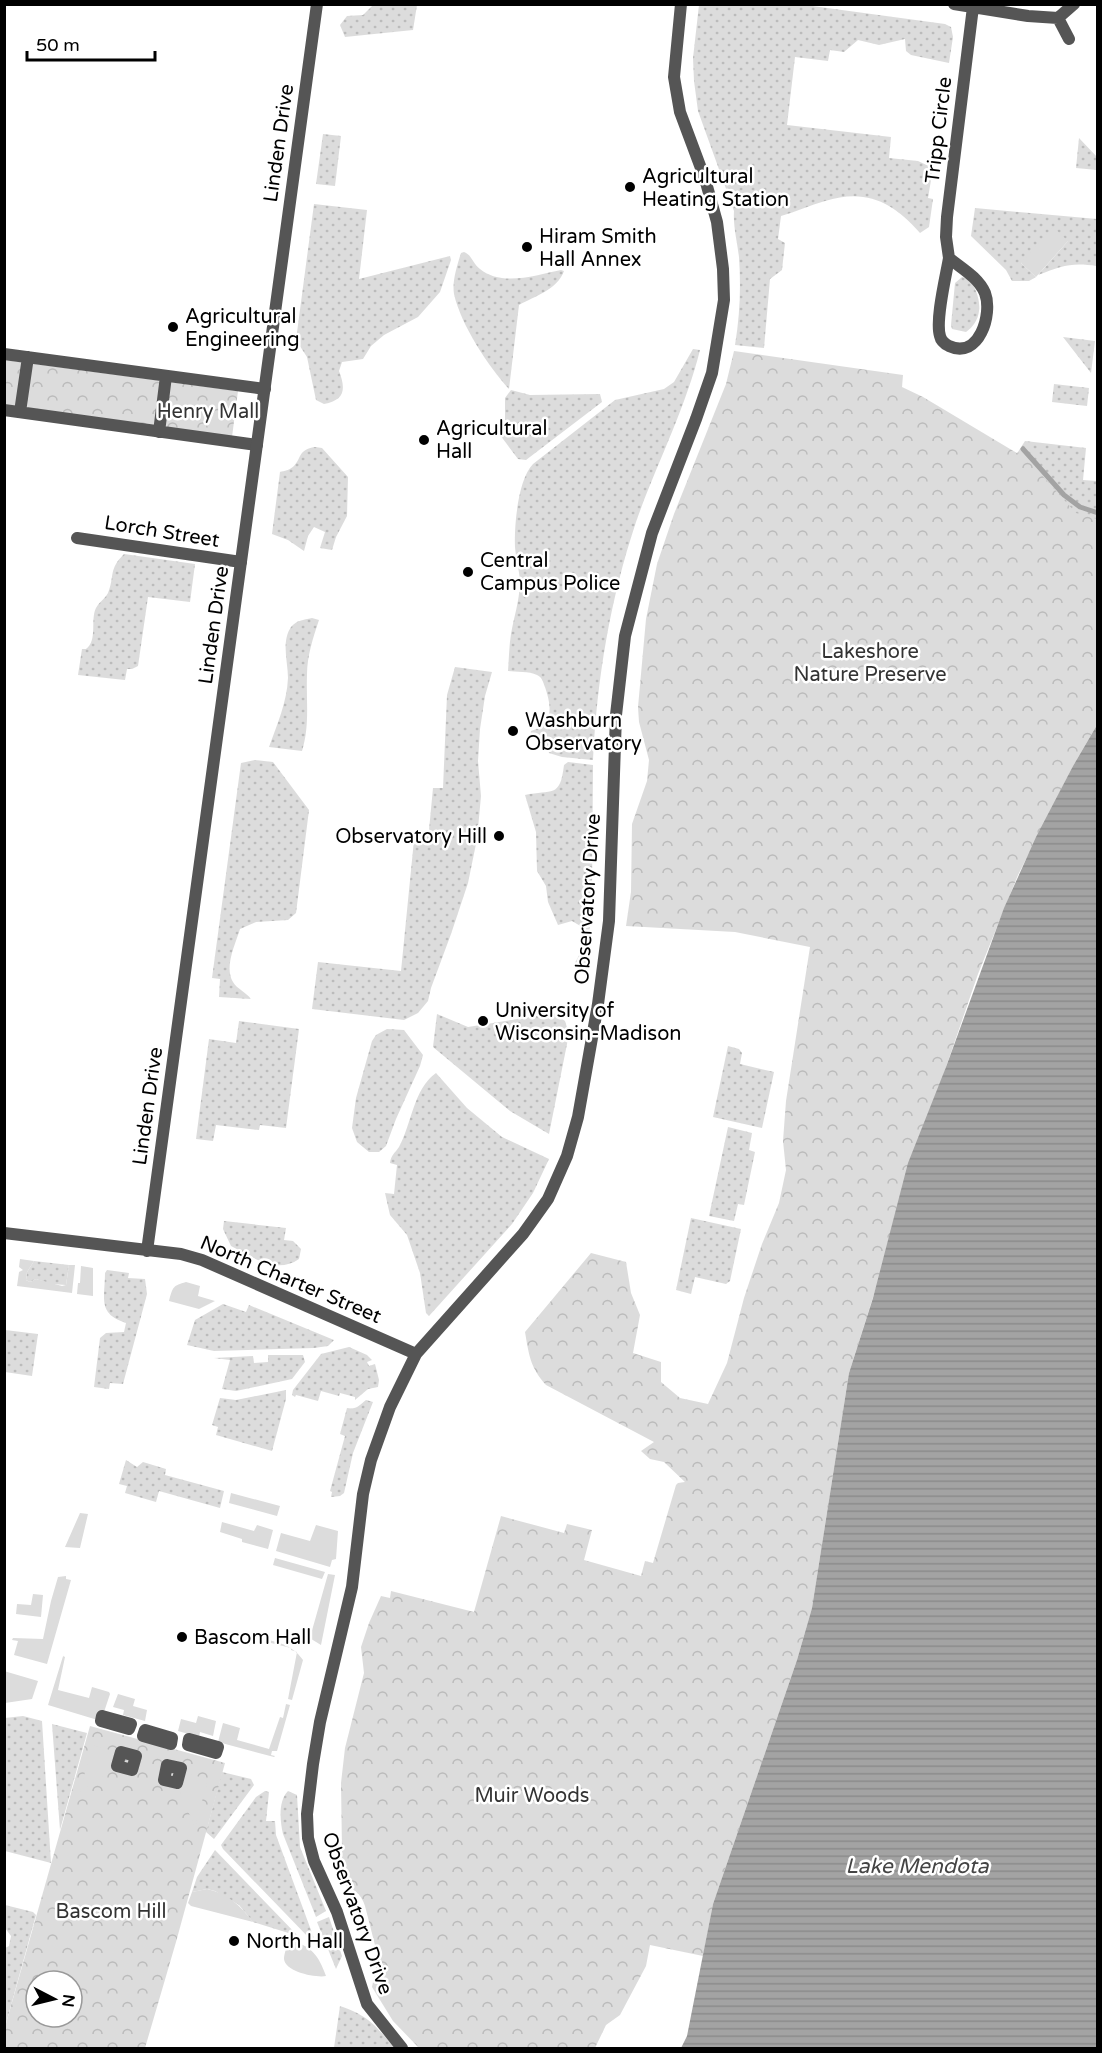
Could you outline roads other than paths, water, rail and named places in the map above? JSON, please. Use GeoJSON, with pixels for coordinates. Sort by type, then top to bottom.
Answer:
{"type":"FeatureCollection","features":[{"type":"Feature","properties":{"kind":"street","name":"Linden Drive"},"geometry":{"type":"LineString","coordinates":[[147,1251],[317,4]]}},
{"type":"Feature","properties":{"kind":"street","name":"Observatory Drive"},"geometry":{"type":"LineString","coordinates":[[402,2049],[367,2004],[337,1912],[314,1861],[308,1838],[307,1814],[311,1772],[320,1722],[352,1587],[358,1529],[371,1460],[390,1407],[416,1354],[523,1234],[548,1199],[567,1156],[585,1081],[609,921],[616,715],[625,636],[652,533],[712,373],[724,300],[717,222],[705,179],[680,111],[674,77],[681,4]]}},
{"type":"Feature","properties":{"kind":"street"},"geometry":{"type":"LineString","coordinates":[[954,4],[1028,16],[1058,18],[1074,4]]}},
{"type":"Feature","properties":{"kind":"street","name":"Tripp Circle"},"geometry":{"type":"LineString","coordinates":[[949,258],[974,278],[985,293],[987,310],[984,327],[975,341],[962,348],[955,348],[944,343],[939,333],[949,258],[945,237],[947,217],[973,7]]}},
{"type":"Feature","properties":{"kind":"street"},"geometry":{"type":"LineString","coordinates":[[1058,18],[1069,39]]}},
{"type":"Feature","properties":{"kind":"street"},"geometry":{"type":"LineString","coordinates":[[4,354],[265,389]]}},
{"type":"Feature","properties":{"kind":"street"},"geometry":{"type":"LineString","coordinates":[[20,412],[28,357]]}},
{"type":"Feature","properties":{"kind":"street"},"geometry":{"type":"LineString","coordinates":[[159,432],[166,376]]}},
{"type":"Feature","properties":{"kind":"street"},"geometry":{"type":"LineString","coordinates":[[4,410],[257,445]]}},
{"type":"Feature","properties":{"kind":"street","name":"Lorch Street"},"geometry":{"type":"LineString","coordinates":[[77,538],[241,562]]}},
{"type":"Feature","properties":{"kind":"street","name":"North Charter Street"},"geometry":{"type":"LineString","coordinates":[[4,1233],[181,1254],[202,1260],[416,1354]]}},
{"type":"Feature","properties":{"kind":"water","name":"Lake Mendota"},"geometry":{"type":"Polygon","coordinates":[[[1097,725],[1097,2048],[681,2048],[687,2036],[713,1904],[797,1660],[812,1608],[849,1373],[873,1298],[908,1163],[1004,908],[1036,837],[1097,725]]]}},
{"type":"Feature","properties":{"kind":"waterway"},"geometry":{"type":"LineString","coordinates":[[1023,449],[1064,495],[1080,507],[1098,513]]}},
{"type":"Feature","properties":{"kind":"place","name":"Agricultural Heating Station"},"geometry":{"type":"Point","coordinates":[630,187]}},
{"type":"Feature","properties":{"kind":"place","name":"Hiram Smith Hall Annex"},"geometry":{"type":"Point","coordinates":[527,247]}},
{"type":"Feature","properties":{"kind":"place","name":"Agricultural Engineering"},"geometry":{"type":"Point","coordinates":[173,327]}},
{"type":"Feature","properties":{"kind":"place","name":"Agricultural Hall"},"geometry":{"type":"Point","coordinates":[424,440]}},
{"type":"Feature","properties":{"kind":"place","name":"Central Campus Police"},"geometry":{"type":"Point","coordinates":[468,572]}},
{"type":"Feature","properties":{"kind":"place","name":"Washburn Observatory"},"geometry":{"type":"Point","coordinates":[513,731]}},
{"type":"Feature","properties":{"kind":"place","name":"Observatory Hill"},"geometry":{"type":"Point","coordinates":[499,836]}},
{"type":"Feature","properties":{"kind":"place","name":"University of Wisconsin-Madison"},"geometry":{"type":"Point","coordinates":[483,1021]}},
{"type":"Feature","properties":{"kind":"place","name":"Bascom Hall"},"geometry":{"type":"Point","coordinates":[182,1637]}},
{"type":"Feature","properties":{"kind":"place","name":"North Hall"},"geometry":{"type":"Point","coordinates":[234,1941]}},
{"type":"Feature","properties":{"kind":"park label","name":"Henry Mall"},"geometry":{"type":"Point","coordinates":[208,411]}},
{"type":"Feature","properties":{"kind":"park label","name":"Lakeshore Nature Preserve"},"geometry":{"type":"Point","coordinates":[870,662]}},
{"type":"Feature","properties":{"kind":"park label","name":"Muir Woods"},"geometry":{"type":"Point","coordinates":[532,1795]}},
{"type":"Feature","properties":{"kind":"park label","name":"Bascom Hill"},"geometry":{"type":"Point","coordinates":[111,1911]}}]}
